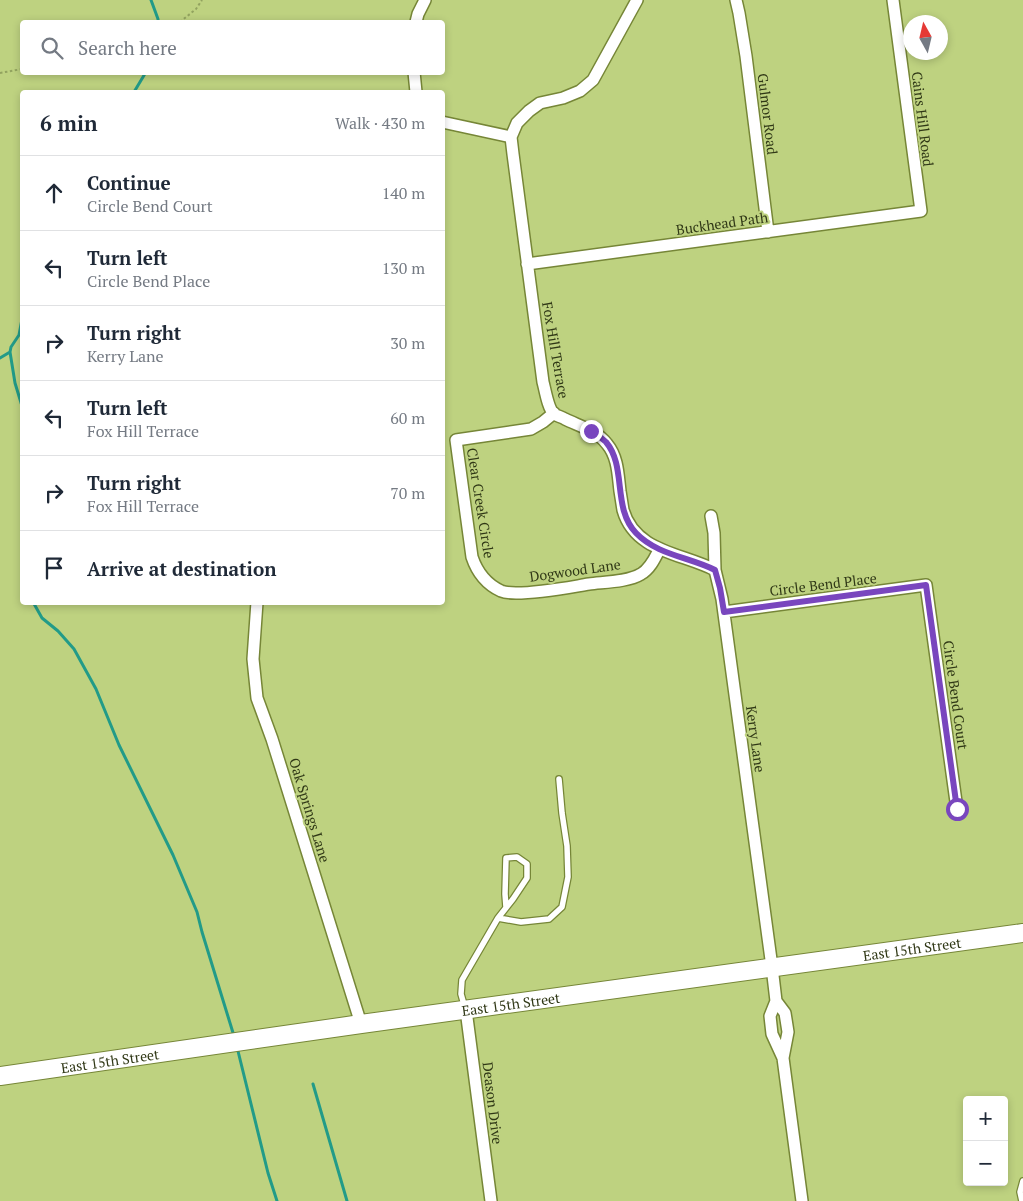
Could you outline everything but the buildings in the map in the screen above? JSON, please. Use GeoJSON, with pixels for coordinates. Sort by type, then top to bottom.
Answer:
{"type":"FeatureCollection","features":[{"type":"Feature","properties":{"kind":"main road","name":"East 15th Street"},"geometry":{"type":"LineString","coordinates":[[0,1076],[360,1024],[1023,933]]}},
{"type":"Feature","properties":{"kind":"street"},"geometry":{"type":"LineString","coordinates":[[416,20],[425,0]]}},
{"type":"Feature","properties":{"kind":"street"},"geometry":{"type":"LineString","coordinates":[[445,123],[511,137],[517,123],[529,111],[540,104],[580,91],[593,80],[637,0]]}},
{"type":"Feature","properties":{"kind":"street","name":"Gulmor Road"},"geometry":{"type":"LineString","coordinates":[[736,0],[746,56],[768,232]]}},
{"type":"Feature","properties":{"kind":"street","name":"Cains Hill Road"},"geometry":{"type":"LineString","coordinates":[[893,0],[920,211]]}},
{"type":"Feature","properties":{"kind":"street"},"geometry":{"type":"LineString","coordinates":[[414,75],[416,90]]}},
{"type":"Feature","properties":{"kind":"street","name":"Fox Hill Terrace"},"geometry":{"type":"LineString","coordinates":[[511,137],[543,382],[550,406],[554,414],[591,431],[606,442],[616,464],[623,509],[627,520],[636,533],[659,550],[703,564],[715,570]]}},
{"type":"Feature","properties":{"kind":"street","name":"Buckhead Path"},"geometry":{"type":"LineString","coordinates":[[527,264],[920,211]]}},
{"type":"Feature","properties":{"kind":"street","name":"Clear Creek Circle"},"geometry":{"type":"LineString","coordinates":[[486,581],[477,570],[472,557],[456,440],[531,429],[554,414]]}},
{"type":"Feature","properties":{"kind":"street","name":"Kerry Lane"},"geometry":{"type":"LineString","coordinates":[[711,516],[714,532],[715,570],[724,612],[776,1001]]}},
{"type":"Feature","properties":{"kind":"street","name":"Dogwood Lane"},"geometry":{"type":"LineString","coordinates":[[486,581],[500,590],[508,593],[518,593],[620,580],[642,574],[654,560],[659,550]]}},
{"type":"Feature","properties":{"kind":"street","name":"Circle Bend Place"},"geometry":{"type":"LineString","coordinates":[[724,612],[926,585]]}},
{"type":"Feature","properties":{"kind":"street","name":"Circle Bend Court"},"geometry":{"type":"LineString","coordinates":[[926,585],[957,809]]}},
{"type":"Feature","properties":{"kind":"street","name":"Oak Springs Lane"},"geometry":{"type":"LineString","coordinates":[[257,605],[253,659],[257,698],[272,739],[360,1024]]}},
{"type":"Feature","properties":{"kind":"street"},"geometry":{"type":"LineString","coordinates":[[776,1001],[785,1013],[788,1032],[783,1058]]}},
{"type":"Feature","properties":{"kind":"street"},"geometry":{"type":"LineString","coordinates":[[776,1001],[770,1016],[772,1034],[783,1058],[802,1201]]}},
{"type":"Feature","properties":{"kind":"street","name":"Deason Drive"},"geometry":{"type":"LineString","coordinates":[[466,1010],[491,1201]]}},
{"type":"Feature","properties":{"kind":"lane"},"geometry":{"type":"LineString","coordinates":[[498,918],[521,922],[548,919],[562,907],[568,877],[567,846],[559,779]]}},
{"type":"Feature","properties":{"kind":"lane"},"geometry":{"type":"LineString","coordinates":[[466,1010],[461,994],[462,980],[498,918],[506,907],[527,878],[527,864],[517,857],[506,858],[506,907]]}},
{"type":"Feature","properties":{"kind":"lane"},"geometry":{"type":"LineString","coordinates":[[1022,1201],[1020,1192],[1023,1181]]}},
{"type":"Feature","properties":{"kind":"path"},"geometry":{"type":"LineString","coordinates":[[182,20],[196,9],[202,0]]}},
{"type":"Feature","properties":{"kind":"path"},"geometry":{"type":"LineString","coordinates":[[0,73],[20,68]]}},
{"type":"Feature","properties":{"kind":"waterway"},"geometry":{"type":"LineString","coordinates":[[151,0],[158,20]]}},
{"type":"Feature","properties":{"kind":"waterway"},"geometry":{"type":"LineString","coordinates":[[135,90],[144,75]]}},
{"type":"Feature","properties":{"kind":"waterway"},"geometry":{"type":"LineString","coordinates":[[20,330],[10,352],[15,383],[20,399]]}},
{"type":"Feature","properties":{"kind":"waterway"},"geometry":{"type":"LineString","coordinates":[[0,358],[10,352]]}},
{"type":"Feature","properties":{"kind":"waterway"},"geometry":{"type":"LineString","coordinates":[[35,605],[42,618],[58,631],[74,649],[96,689],[119,745],[173,855],[197,912],[234,1036]]}},
{"type":"Feature","properties":{"kind":"waterway"},"geometry":{"type":"LineString","coordinates":[[237,1047],[268,1173],[277,1201]]}},
{"type":"Feature","properties":{"kind":"waterway"},"geometry":{"type":"LineString","coordinates":[[313,1084],[347,1201]]}},
{"type":"Feature","properties":{"kind":"route"},"geometry":{"type":"LineString","coordinates":[[591,431],[610,447],[616,464],[623,509],[627,520],[636,533],[659,550],[703,564],[715,570],[724,612],[926,585],[957,809]]}}]}
